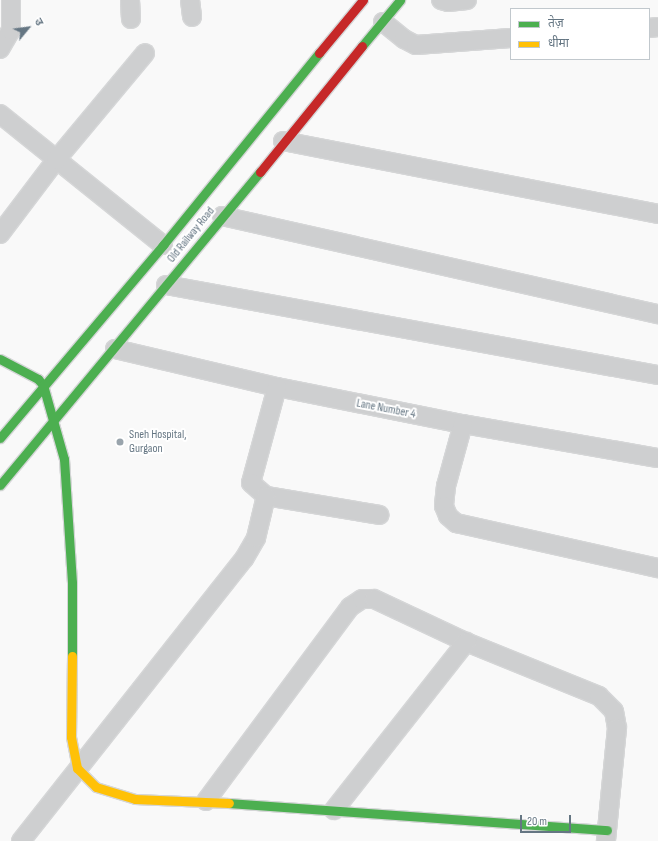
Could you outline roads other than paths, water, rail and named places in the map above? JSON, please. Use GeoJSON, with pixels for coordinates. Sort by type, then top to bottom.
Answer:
{"type":"FeatureCollection","features":[{"type":"Feature","properties":{"kind":"main road","name":"Old Railway Road"},"geometry":{"type":"LineString","coordinates":[[0,438],[43,385],[163,245],[363,0]]}},
{"type":"Feature","properties":{"kind":"main road","name":"Old Railway Road"},"geometry":{"type":"LineString","coordinates":[[0,485],[54,419],[115,349],[283,141],[400,0]]}},
{"type":"Feature","properties":{"kind":"main road"},"geometry":{"type":"LineString","coordinates":[[0,359],[38,379],[43,385],[54,419],[67,481],[72,584],[71,737],[77,768],[96,787],[117,795],[148,800],[206,801],[334,810],[607,836]]}},
{"type":"Feature","properties":{"kind":"street"},"geometry":{"type":"LineString","coordinates":[[0,49],[11,30],[11,0]]}},
{"type":"Feature","properties":{"kind":"street"},"geometry":{"type":"LineString","coordinates":[[130,0],[130,19]]}},
{"type":"Feature","properties":{"kind":"street"},"geometry":{"type":"LineString","coordinates":[[442,0],[448,2],[467,0]]}},
{"type":"Feature","properties":{"kind":"street"},"geometry":{"type":"LineString","coordinates":[[383,22],[404,40],[416,45],[510,38]]}},
{"type":"Feature","properties":{"kind":"street"},"geometry":{"type":"LineString","coordinates":[[0,234],[56,160],[145,53]]}},
{"type":"Feature","properties":{"kind":"street"},"geometry":{"type":"LineString","coordinates":[[0,114],[163,245]]}},
{"type":"Feature","properties":{"kind":"street"},"geometry":{"type":"LineString","coordinates":[[283,141],[658,214]]}},
{"type":"Feature","properties":{"kind":"street"},"geometry":{"type":"LineString","coordinates":[[222,216],[658,314]]}},
{"type":"Feature","properties":{"kind":"street"},"geometry":{"type":"LineString","coordinates":[[166,285],[658,375]]}},
{"type":"Feature","properties":{"kind":"street","name":"Lane Number 4"},"geometry":{"type":"LineString","coordinates":[[115,349],[277,387],[463,424],[658,458]]}},
{"type":"Feature","properties":{"kind":"street"},"geometry":{"type":"LineString","coordinates":[[277,387],[251,483],[266,496],[379,515]]}},
{"type":"Feature","properties":{"kind":"street"},"geometry":{"type":"LineString","coordinates":[[463,424],[446,486],[444,506],[448,516],[456,523],[658,568]]}},
{"type":"Feature","properties":{"kind":"street"},"geometry":{"type":"LineString","coordinates":[[20,841],[244,559],[256,538],[266,496]]}},
{"type":"Feature","properties":{"kind":"street"},"geometry":{"type":"LineString","coordinates":[[206,801],[350,608],[362,599],[374,599],[466,642],[599,696],[614,710],[617,728],[607,836]]}},
{"type":"Feature","properties":{"kind":"street"},"geometry":{"type":"LineString","coordinates":[[334,810],[466,642]]}},
{"type":"Feature","properties":{"kind":"place","name":"Sneh Hospital, Gurgaon"},"geometry":{"type":"Point","coordinates":[120,442]}}]}
